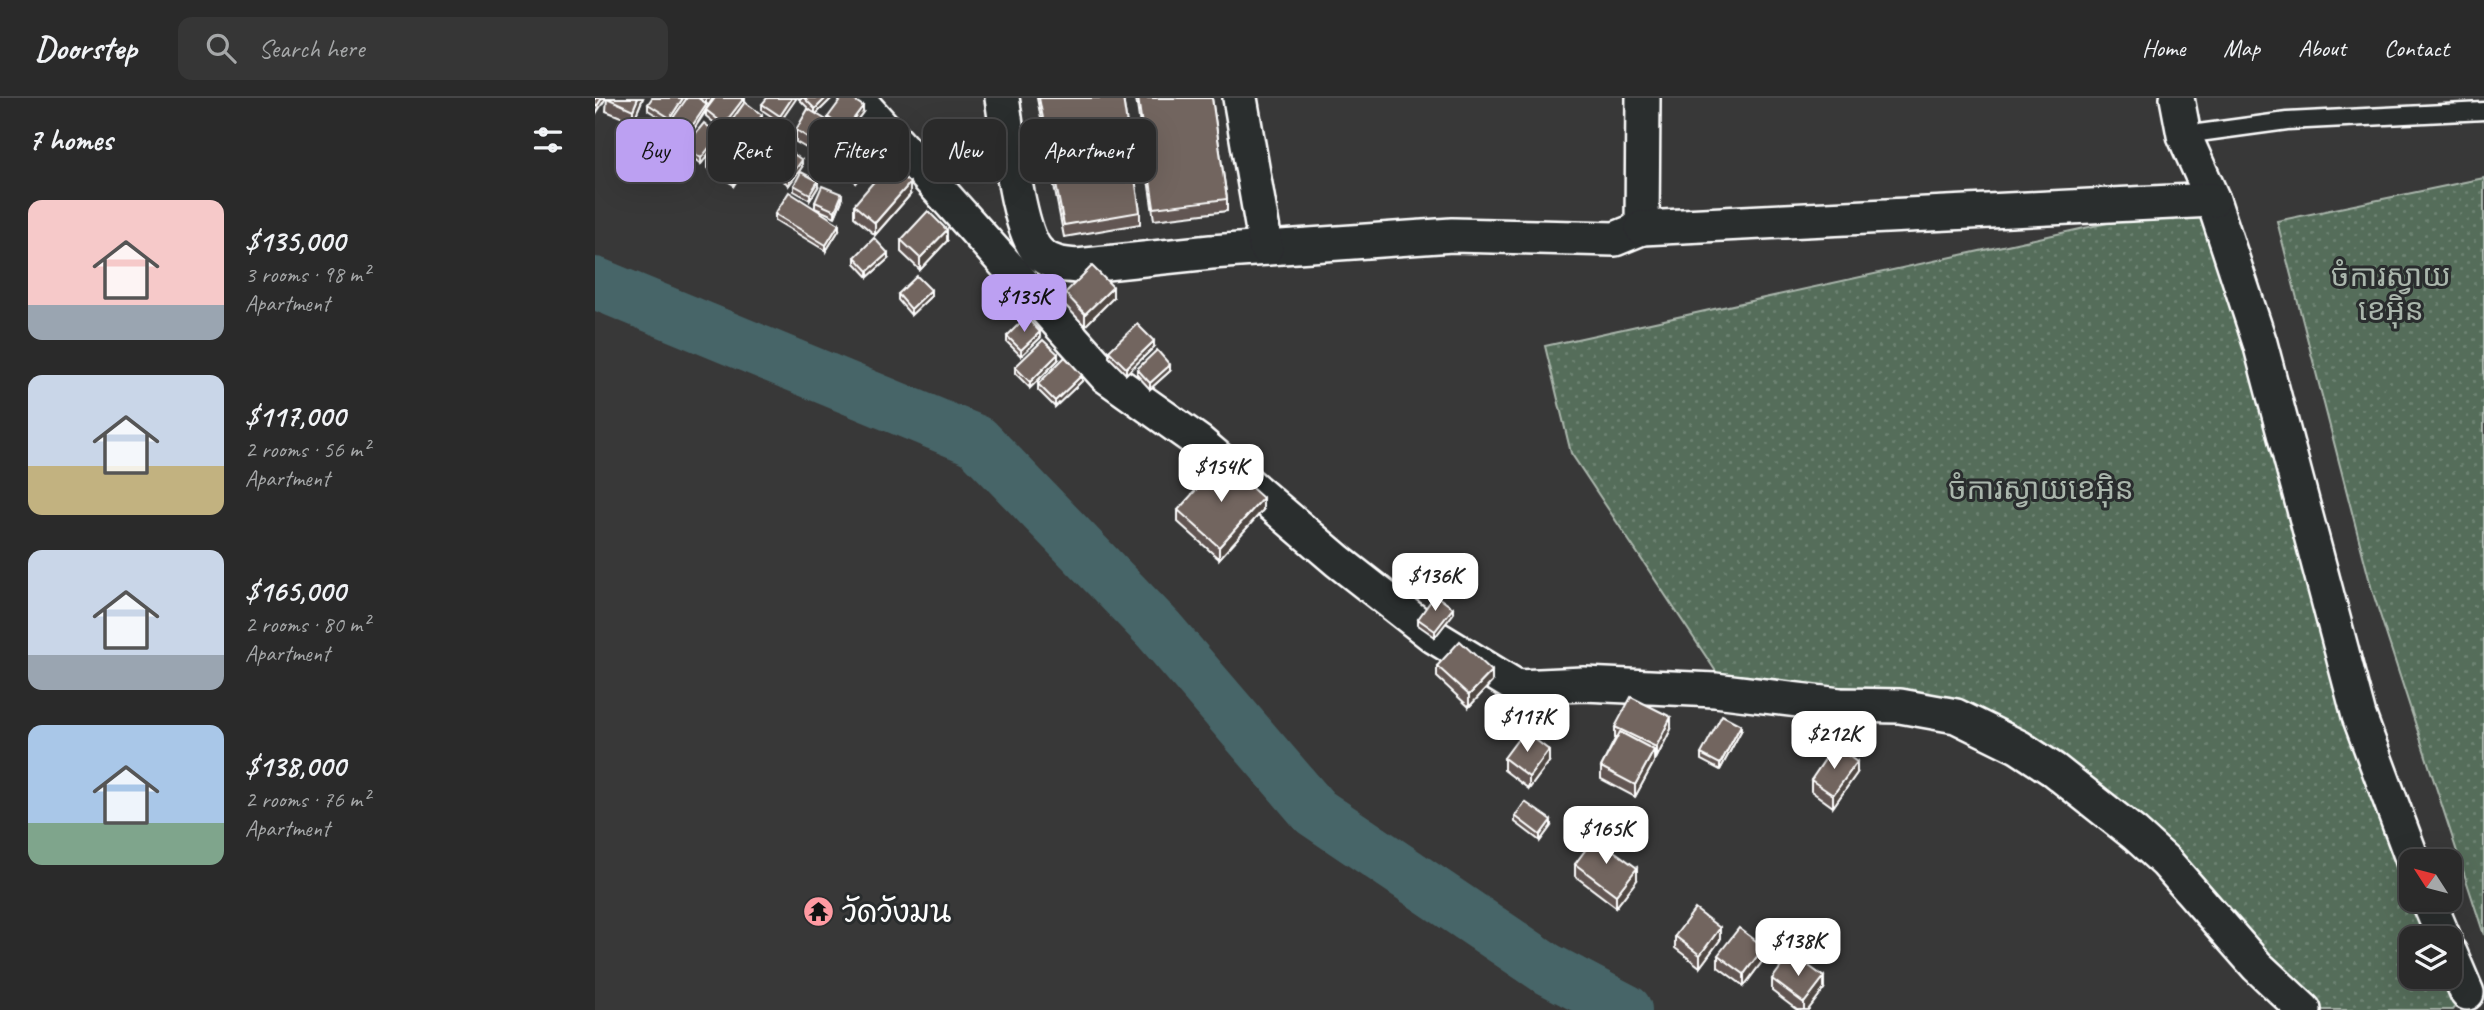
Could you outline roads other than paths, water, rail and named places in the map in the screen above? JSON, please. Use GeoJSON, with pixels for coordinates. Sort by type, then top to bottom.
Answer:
{"type":"FeatureCollection","features":[{"type":"Feature","properties":{"kind":"street"},"geometry":{"type":"LineString","coordinates":[[857,98],[1106,376],[1199,442],[1338,561],[1435,637],[1517,687],[1584,684],[1715,690],[1840,705],[1900,706],[1956,716],[2019,747],[2054,770],[2135,834],[2166,862],[2257,966],[2304,1010]]}},
{"type":"Feature","properties":{"kind":"street"},"geometry":{"type":"LineString","coordinates":[[1002,98],[1028,238],[1040,255],[1057,264],[1077,266],[1266,248],[1452,235],[1615,239],[1642,228],[2213,200]]}},
{"type":"Feature","properties":{"kind":"street"},"geometry":{"type":"LineString","coordinates":[[1240,98],[1266,248]]}},
{"type":"Feature","properties":{"kind":"street"},"geometry":{"type":"LineString","coordinates":[[1642,228],[1643,98]]}},
{"type":"Feature","properties":{"kind":"street"},"geometry":{"type":"LineString","coordinates":[[2177,98],[2184,135],[2213,200],[2260,343],[2359,716],[2409,849]]}},
{"type":"Feature","properties":{"kind":"lane"},"geometry":{"type":"LineString","coordinates":[[2184,135],[2287,121],[2484,111]]}},
{"type":"Feature","properties":{"kind":"waterway"},"geometry":{"type":"LineString","coordinates":[[595,283],[977,441],[1159,630],[1315,812],[1546,968],[1626,1010]]}},
{"type":"Feature","properties":{"kind":"place","name":"วัดวังมน"},"geometry":{"type":"Point","coordinates":[819,912]}},
{"type":"Feature","properties":{"kind":"park label","name":"ចំការស្វាយ ខេអ៊ិន"},"geometry":{"type":"Point","coordinates":[2391,293]}},
{"type":"Feature","properties":{"kind":"park label","name":"ចំការស្វាយខេអ៊ិន"},"geometry":{"type":"Point","coordinates":[2041,489]}}]}
